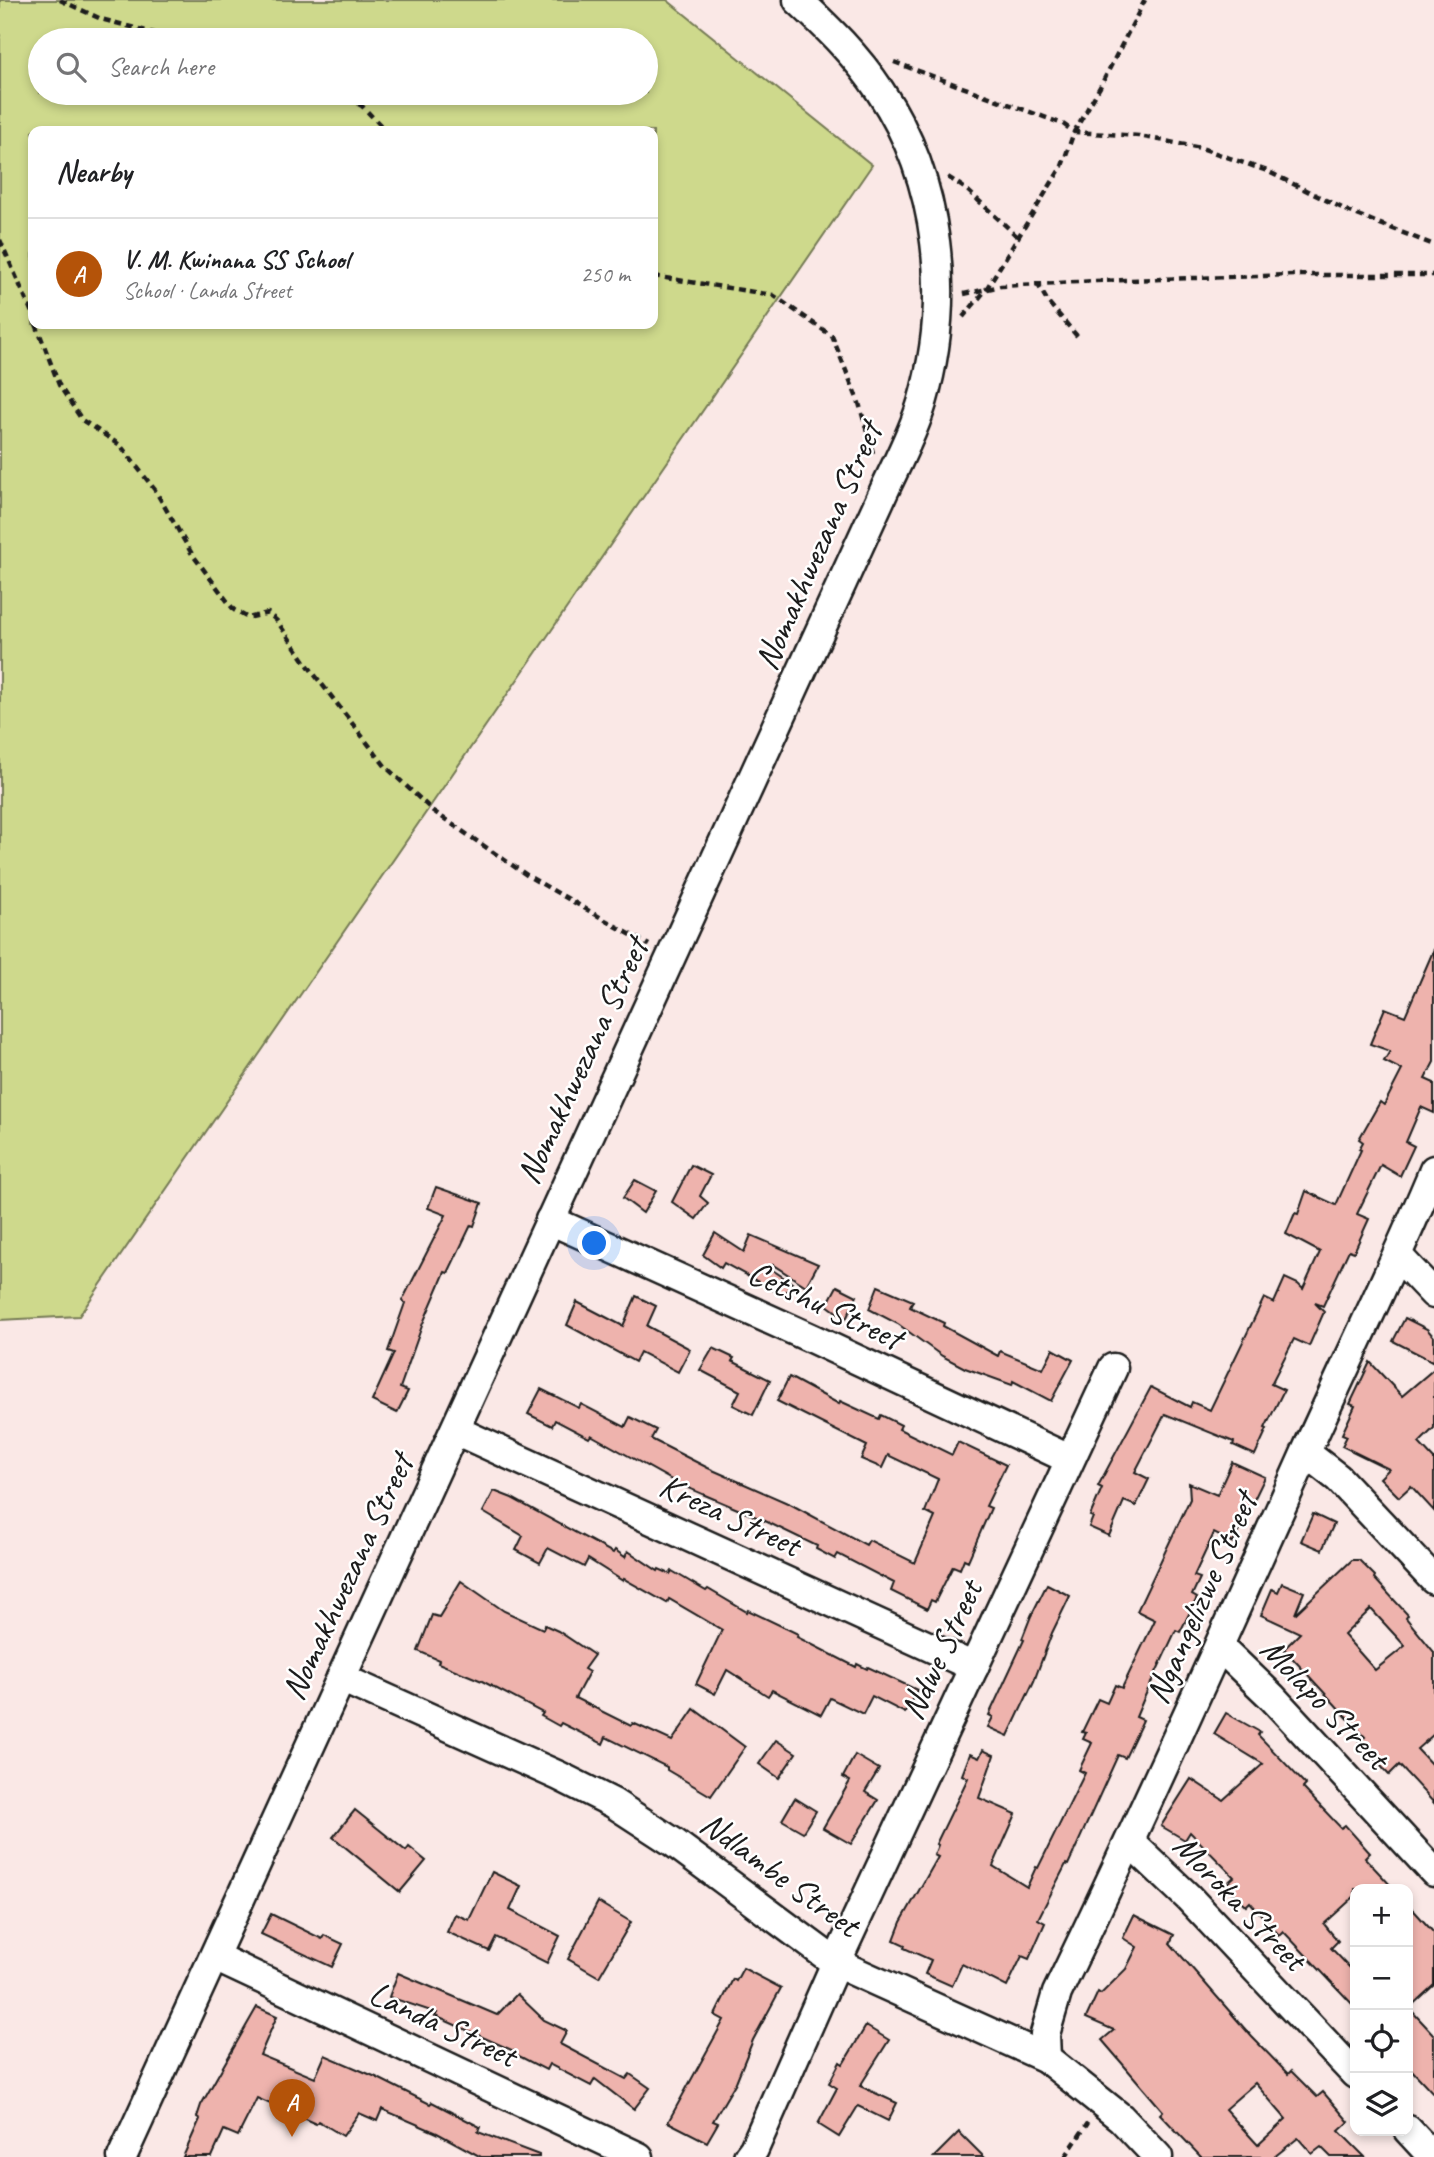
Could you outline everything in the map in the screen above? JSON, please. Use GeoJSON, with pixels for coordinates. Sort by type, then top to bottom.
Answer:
{"type":"FeatureCollection","features":[{"type":"Feature","properties":{"kind":"street","name":"Nomakhwezana Street"},"geometry":{"type":"LineString","coordinates":[[122,2157],[922,405],[935,341],[939,283],[933,224],[915,160],[881,92],[860,62],[836,35],[798,0]]}},
{"type":"Feature","properties":{"kind":"street","name":"Ngangelizwe Street"},"geometry":{"type":"LineString","coordinates":[[1046,2058],[1045,2034],[1057,1993],[1220,1647],[1306,1453],[1398,1256],[1434,1170]]}},
{"type":"Feature","properties":{"kind":"street","name":"Cetshu Street"},"geometry":{"type":"LineString","coordinates":[[550,1220],[801,1333],[1069,1459]]}},
{"type":"Feature","properties":{"kind":"street"},"geometry":{"type":"LineString","coordinates":[[1398,1256],[1434,1294]]}},
{"type":"Feature","properties":{"kind":"street","name":"Ndwe Street"},"geometry":{"type":"LineString","coordinates":[[836,1962],[1113,1368]]}},
{"type":"Feature","properties":{"kind":"street","name":"Kreza Street"},"geometry":{"type":"LineString","coordinates":[[455,1430],[974,1667]]}},
{"type":"Feature","properties":{"kind":"street"},"geometry":{"type":"LineString","coordinates":[[1306,1453],[1338,1478],[1434,1580]]}},
{"type":"Feature","properties":{"kind":"street","name":"Molapo Street"},"geometry":{"type":"LineString","coordinates":[[1220,1647],[1272,1698],[1434,1871]]}},
{"type":"Feature","properties":{"kind":"street","name":"Ndlambe Street"},"geometry":{"type":"LineString","coordinates":[[341,1678],[613,1803],[673,1842],[836,1962],[1046,2058],[1103,2103],[1158,2157]]}},
{"type":"Feature","properties":{"kind":"street","name":"Moroka Street"},"geometry":{"type":"LineString","coordinates":[[1129,1842],[1188,1897],[1354,2073]]}},
{"type":"Feature","properties":{"kind":"street","name":"Landa Street"},"geometry":{"type":"LineString","coordinates":[[215,1958],[639,2157]]}},
{"type":"Feature","properties":{"kind":"street"},"geometry":{"type":"LineString","coordinates":[[748,2157],[754,2149],[836,1962]]}},
{"type":"Feature","properties":{"kind":"street"},"geometry":{"type":"LineString","coordinates":[[1413,2135],[1433,2157]]}},
{"type":"Feature","properties":{"kind":"path"},"geometry":{"type":"LineString","coordinates":[[60,0],[102,19],[136,28]]}},
{"type":"Feature","properties":{"kind":"path"},"geometry":{"type":"LineString","coordinates":[[956,327],[985,291],[1062,166],[1074,132],[1145,0]]}},
{"type":"Feature","properties":{"kind":"path"},"geometry":{"type":"LineString","coordinates":[[883,57],[1063,124],[1074,132],[1139,136],[1201,148],[1267,171],[1350,212],[1434,245]]}},
{"type":"Feature","properties":{"kind":"path"},"geometry":{"type":"LineString","coordinates":[[360,105],[381,126]]}},
{"type":"Feature","properties":{"kind":"path"},"geometry":{"type":"LineString","coordinates":[[938,170],[966,189],[1018,238]]}},
{"type":"Feature","properties":{"kind":"path"},"geometry":{"type":"LineString","coordinates":[[0,240],[28,304]]}},
{"type":"Feature","properties":{"kind":"path"},"geometry":{"type":"LineString","coordinates":[[939,297],[985,291],[1001,286],[1037,283],[1281,275],[1434,275]]}},
{"type":"Feature","properties":{"kind":"path"},"geometry":{"type":"LineString","coordinates":[[658,277],[774,295],[832,336],[859,403],[884,491]]}},
{"type":"Feature","properties":{"kind":"path"},"geometry":{"type":"LineString","coordinates":[[1037,283],[1048,302],[1076,336]]}},
{"type":"Feature","properties":{"kind":"path"},"geometry":{"type":"LineString","coordinates":[[38,329],[59,385],[82,419],[120,445],[155,489],[191,554],[234,610],[248,618],[268,614],[277,621],[386,767],[433,811],[528,876],[646,943],[670,960]]}},
{"type":"Feature","properties":{"kind":"path"},"geometry":{"type":"LineString","coordinates":[[1065,2157],[1103,2103]]}},
{"type":"Feature","properties":{"kind":"green space"},"geometry":{"type":"Polygon","coordinates":[[[0,0],[667,0],[872,165],[79,1316],[0,1320],[0,0]]]}},
{"type":"Feature","properties":{"kind":"building"},"geometry":{"type":"Polygon","coordinates":[[[1434,949],[1434,1062],[1425,1079],[1434,1083],[1434,1113],[1421,1107],[1406,1142],[1414,1146],[1400,1176],[1381,1165],[1357,1214],[1369,1219],[1354,1252],[1349,1250],[1323,1306],[1315,1303],[1324,1312],[1309,1346],[1294,1339],[1271,1384],[1284,1390],[1255,1455],[1233,1445],[1234,1442],[1165,1414],[1135,1472],[1149,1479],[1136,1506],[1124,1501],[1109,1536],[1089,1527],[1093,1517],[1090,1516],[1102,1488],[1098,1486],[1151,1387],[1190,1407],[1192,1402],[1210,1410],[1264,1298],[1274,1303],[1285,1278],[1303,1289],[1320,1252],[1286,1234],[1295,1213],[1298,1214],[1306,1191],[1336,1205],[1361,1150],[1359,1149],[1363,1142],[1359,1139],[1380,1102],[1384,1105],[1402,1070],[1384,1061],[1390,1051],[1370,1044],[1385,1008],[1405,1016],[1434,949]]]}},
{"type":"Feature","properties":{"kind":"building"},"geometry":{"type":"Polygon","coordinates":[[[691,1165],[711,1175],[700,1196],[708,1203],[696,1219],[672,1202],[691,1165]]]}},
{"type":"Feature","properties":{"kind":"building"},"geometry":{"type":"Polygon","coordinates":[[[635,1180],[656,1191],[643,1213],[623,1198],[635,1180]]]}},
{"type":"Feature","properties":{"kind":"building"},"geometry":{"type":"Polygon","coordinates":[[[436,1187],[482,1203],[474,1226],[471,1225],[448,1273],[445,1272],[423,1323],[400,1388],[408,1391],[397,1413],[372,1401],[394,1353],[388,1351],[405,1303],[402,1301],[446,1215],[428,1208],[436,1187]]]}},
{"type":"Feature","properties":{"kind":"building"},"geometry":{"type":"Polygon","coordinates":[[[715,1233],[744,1252],[751,1235],[818,1264],[806,1286],[773,1265],[771,1269],[792,1283],[784,1296],[724,1263],[721,1268],[703,1255],[715,1233]]]}},
{"type":"Feature","properties":{"kind":"building"},"geometry":{"type":"Polygon","coordinates":[[[837,1286],[857,1296],[846,1319],[827,1305],[837,1286]]]}},
{"type":"Feature","properties":{"kind":"building"},"geometry":{"type":"Polygon","coordinates":[[[878,1286],[913,1301],[910,1307],[944,1323],[943,1326],[998,1356],[1000,1351],[1043,1369],[1053,1349],[1073,1360],[1051,1401],[1013,1381],[1012,1385],[965,1368],[942,1356],[898,1324],[869,1309],[878,1286]]]}},
{"type":"Feature","properties":{"kind":"building"},"geometry":{"type":"Polygon","coordinates":[[[636,1296],[656,1306],[647,1326],[690,1349],[678,1372],[640,1352],[635,1362],[567,1325],[577,1302],[623,1326],[636,1296]]]}},
{"type":"Feature","properties":{"kind":"building"},"geometry":{"type":"Polygon","coordinates":[[[1405,1318],[1427,1329],[1434,1337],[1434,1362],[1393,1341],[1405,1318]]]}},
{"type":"Feature","properties":{"kind":"building"},"geometry":{"type":"Polygon","coordinates":[[[713,1348],[770,1380],[753,1415],[733,1405],[740,1391],[700,1370],[713,1348]]]}},
{"type":"Feature","properties":{"kind":"building"},"geometry":{"type":"Polygon","coordinates":[[[1370,1362],[1402,1396],[1434,1369],[1434,1428],[1419,1443],[1434,1459],[1434,1511],[1411,1486],[1399,1497],[1380,1478],[1389,1469],[1342,1446],[1347,1436],[1342,1434],[1355,1406],[1350,1404],[1370,1362]]]}},
{"type":"Feature","properties":{"kind":"building"},"geometry":{"type":"Polygon","coordinates":[[[789,1377],[839,1404],[840,1401],[879,1419],[881,1415],[901,1425],[899,1429],[952,1455],[958,1442],[1006,1465],[986,1506],[991,1508],[968,1561],[964,1559],[960,1569],[953,1566],[935,1602],[931,1600],[927,1609],[891,1591],[894,1583],[838,1554],[835,1559],[816,1549],[817,1546],[761,1519],[679,1484],[591,1435],[589,1438],[555,1420],[552,1426],[528,1414],[541,1389],[579,1408],[581,1404],[625,1427],[630,1417],[656,1430],[651,1439],[708,1468],[792,1505],[866,1545],[869,1540],[915,1563],[935,1517],[925,1512],[938,1479],[888,1455],[882,1468],[861,1459],[867,1446],[777,1401],[789,1377]]]}},
{"type":"Feature","properties":{"kind":"building"},"geometry":{"type":"Polygon","coordinates":[[[1232,1462],[1265,1477],[1233,1543],[1214,1533],[1194,1576],[1200,1578],[1192,1595],[1197,1598],[1180,1632],[1176,1630],[1144,1698],[1136,1717],[1143,1720],[1125,1758],[1118,1755],[1068,1865],[1066,1864],[1038,1919],[1045,1923],[1029,1959],[1022,1956],[1007,1987],[962,1964],[952,1986],[925,1974],[931,1960],[904,1948],[905,1945],[894,1940],[901,1922],[938,1857],[934,1855],[938,1845],[936,1844],[968,1778],[962,1775],[970,1754],[979,1758],[983,1750],[994,1755],[979,1798],[1016,1814],[993,1866],[1027,1887],[1085,1773],[1079,1770],[1092,1743],[1083,1739],[1086,1733],[1082,1732],[1098,1699],[1107,1703],[1115,1685],[1122,1688],[1155,1620],[1137,1611],[1190,1499],[1189,1483],[1217,1495],[1232,1462]]]}},
{"type":"Feature","properties":{"kind":"building"},"geometry":{"type":"Polygon","coordinates":[[[494,1491],[512,1498],[613,1553],[615,1550],[625,1557],[628,1551],[658,1571],[659,1569],[670,1574],[672,1571],[747,1612],[748,1610],[798,1634],[797,1637],[856,1667],[857,1664],[867,1669],[868,1667],[917,1690],[905,1713],[872,1696],[863,1714],[830,1698],[821,1715],[772,1690],[768,1696],[727,1670],[715,1694],[696,1684],[722,1630],[669,1599],[667,1603],[624,1579],[623,1581],[588,1559],[584,1567],[548,1548],[540,1563],[516,1550],[523,1536],[483,1512],[494,1491]]]}},
{"type":"Feature","properties":{"kind":"building"},"geometry":{"type":"Polygon","coordinates":[[[1313,1514],[1334,1524],[1322,1550],[1301,1541],[1313,1514]]]}},
{"type":"Feature","properties":{"kind":"building"},"geometry":{"type":"Polygon","coordinates":[[[1352,1560],[1359,1560],[1408,1615],[1406,1618],[1434,1652],[1434,1734],[1417,1749],[1434,1767],[1434,1803],[1399,1765],[1389,1775],[1359,1742],[1365,1737],[1284,1649],[1300,1633],[1261,1615],[1272,1589],[1278,1592],[1282,1583],[1304,1592],[1295,1614],[1352,1560]],[[1371,1609],[1344,1635],[1375,1670],[1405,1646],[1371,1609]]]}},
{"type":"Feature","properties":{"kind":"building"},"geometry":{"type":"Polygon","coordinates":[[[461,1581],[504,1611],[543,1629],[545,1625],[558,1631],[594,1655],[584,1669],[589,1672],[575,1698],[631,1726],[633,1723],[672,1741],[694,1709],[745,1747],[711,1796],[667,1770],[667,1767],[606,1737],[603,1744],[561,1723],[559,1726],[541,1716],[543,1713],[418,1651],[432,1615],[439,1617],[461,1581]]]}},
{"type":"Feature","properties":{"kind":"building"},"geometry":{"type":"Polygon","coordinates":[[[1047,1584],[1070,1596],[1008,1736],[988,1727],[993,1717],[989,1715],[1047,1584]]]}},
{"type":"Feature","properties":{"kind":"building"},"geometry":{"type":"Polygon","coordinates":[[[1226,1713],[1260,1732],[1258,1735],[1306,1785],[1303,1788],[1341,1828],[1345,1825],[1370,1853],[1365,1858],[1389,1884],[1350,1884],[1350,1901],[1324,1924],[1338,1941],[1331,1948],[1350,1968],[1350,2002],[1283,1931],[1279,1935],[1250,1902],[1246,1906],[1225,1885],[1234,1877],[1190,1832],[1185,1840],[1161,1826],[1191,1779],[1223,1800],[1263,1764],[1214,1734],[1226,1713]]]}},
{"type":"Feature","properties":{"kind":"building"},"geometry":{"type":"Polygon","coordinates":[[[776,1740],[796,1753],[779,1778],[759,1764],[776,1740]]]}},
{"type":"Feature","properties":{"kind":"building"},"geometry":{"type":"Polygon","coordinates":[[[855,1755],[879,1769],[865,1792],[878,1800],[851,1844],[823,1828],[850,1781],[843,1777],[855,1755]]]}},
{"type":"Feature","properties":{"kind":"building"},"geometry":{"type":"Polygon","coordinates":[[[795,1798],[816,1811],[803,1832],[782,1820],[795,1798]]]}},
{"type":"Feature","properties":{"kind":"building"},"geometry":{"type":"Polygon","coordinates":[[[355,1810],[406,1851],[409,1847],[426,1861],[400,1892],[333,1837],[355,1810]]]}},
{"type":"Feature","properties":{"kind":"building"},"geometry":{"type":"Polygon","coordinates":[[[492,1872],[521,1886],[510,1910],[560,1936],[547,1963],[496,1937],[489,1951],[447,1932],[455,1914],[469,1920],[492,1872]]]}},
{"type":"Feature","properties":{"kind":"building"},"geometry":{"type":"Polygon","coordinates":[[[598,1902],[631,1922],[599,1977],[568,1959],[598,1902]]]}},
{"type":"Feature","properties":{"kind":"building"},"geometry":{"type":"Polygon","coordinates":[[[1413,1910],[1434,1933],[1434,1985],[1413,2004],[1413,1910]]]}},
{"type":"Feature","properties":{"kind":"building"},"geometry":{"type":"Polygon","coordinates":[[[271,1914],[322,1939],[324,1935],[343,1944],[332,1967],[261,1934],[271,1914]]]}},
{"type":"Feature","properties":{"kind":"building"},"geometry":{"type":"Polygon","coordinates":[[[1134,1915],[1174,1935],[1170,1943],[1252,2037],[1288,2074],[1291,2071],[1317,2097],[1323,2092],[1349,2122],[1339,2131],[1365,2157],[1331,2157],[1321,2147],[1312,2154],[1298,2138],[1274,2157],[1201,2157],[1160,2114],[1163,2111],[1102,2040],[1114,2030],[1086,2018],[1098,1992],[1101,1994],[1126,1969],[1137,1947],[1123,1938],[1134,1915]],[[1255,2083],[1225,2109],[1258,2145],[1286,2119],[1255,2083]]]}},
{"type":"Feature","properties":{"kind":"building"},"geometry":{"type":"Polygon","coordinates":[[[743,1968],[781,1988],[753,2040],[736,2082],[713,2121],[718,2123],[707,2142],[668,2122],[724,2020],[715,2015],[733,1979],[736,1981],[743,1968]]]}},
{"type":"Feature","properties":{"kind":"building"},"geometry":{"type":"Polygon","coordinates":[[[398,1973],[497,2015],[517,1994],[544,2020],[567,2031],[560,2044],[626,2079],[630,2074],[650,2088],[634,2109],[595,2079],[591,2086],[549,2064],[546,2070],[513,2053],[514,2051],[435,2016],[437,2013],[389,1997],[398,1973]]]}},
{"type":"Feature","properties":{"kind":"building"},"geometry":{"type":"Polygon","coordinates":[[[257,2007],[277,2016],[260,2055],[315,2078],[325,2055],[430,2104],[432,2102],[480,2127],[478,2132],[539,2157],[481,2157],[437,2133],[382,2109],[377,2121],[359,2113],[343,2136],[318,2121],[316,2124],[257,2098],[238,2136],[224,2130],[212,2157],[183,2157],[200,2119],[197,2117],[201,2105],[257,2007]]]}},
{"type":"Feature","properties":{"kind":"building"},"geometry":{"type":"Polygon","coordinates":[[[1413,2012],[1434,2035],[1434,2094],[1413,2071],[1413,2012]]]}},
{"type":"Feature","properties":{"kind":"building"},"geometry":{"type":"Polygon","coordinates":[[[866,2026],[889,2040],[860,2086],[897,2103],[888,2121],[858,2106],[839,2137],[818,2124],[837,2088],[829,2083],[840,2062],[843,2064],[866,2026]]]}},
{"type":"Feature","properties":{"kind":"building"},"geometry":{"type":"Polygon","coordinates":[[[959,2132],[984,2157],[934,2157],[959,2132]]]}},
{"type":"Feature","properties":{"kind":"place","name":"V. M. Kwinana SS School"},"geometry":{"type":"Point","coordinates":[292,2137]}}]}
